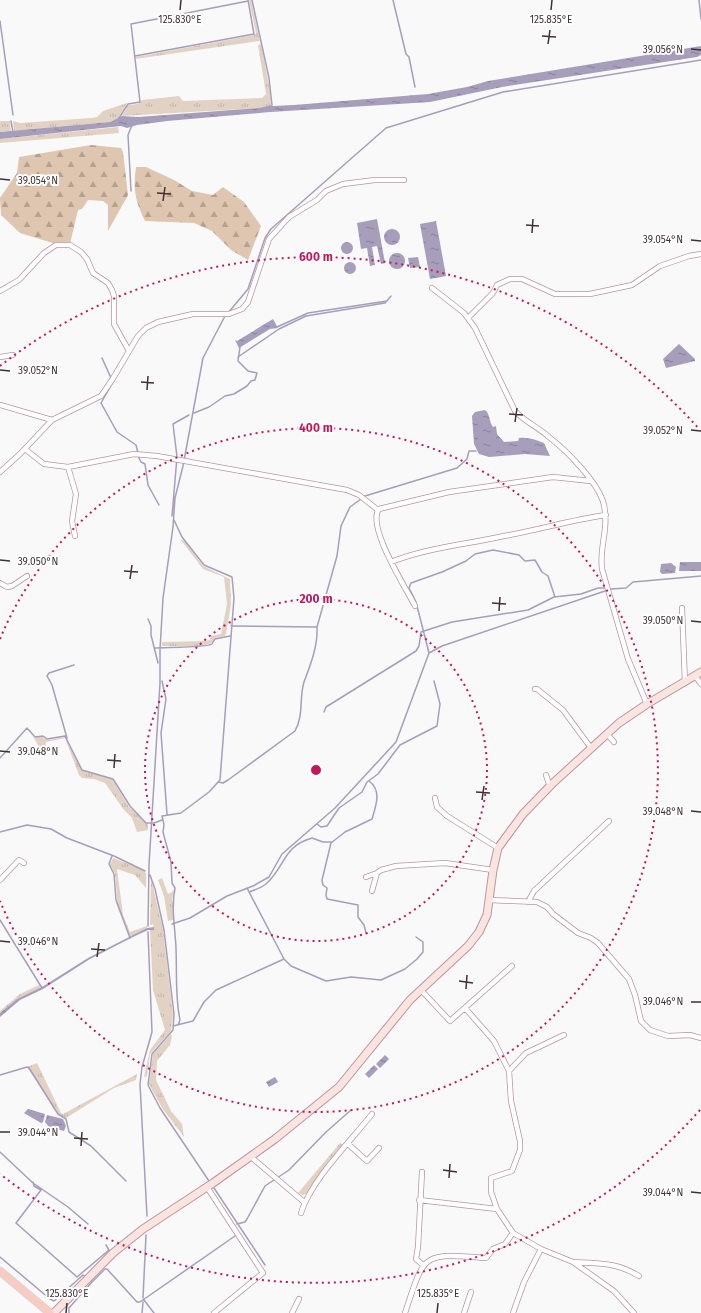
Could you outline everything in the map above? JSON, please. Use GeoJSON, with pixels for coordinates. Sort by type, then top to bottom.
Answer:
{"type":"FeatureCollection","features":[{"type":"Feature","properties":{"kind":"main road"},"geometry":{"type":"LineString","coordinates":[[0,1271],[50,1313]]}},
{"type":"Feature","properties":{"kind":"street"},"geometry":{"type":"LineString","coordinates":[[0,472],[25,449],[52,420],[100,396],[112,381],[138,336],[146,328],[158,322],[193,314],[229,314],[242,309],[248,302],[269,239],[289,217],[317,200],[326,191],[343,184],[375,180],[404,180]]}},
{"type":"Feature","properties":{"kind":"street"},"geometry":{"type":"LineString","coordinates":[[0,291],[19,280],[44,253],[56,245],[70,245],[84,256],[90,265],[92,273],[108,283],[112,290],[114,296],[114,324],[129,351]]}},
{"type":"Feature","properties":{"kind":"street"},"geometry":{"type":"LineString","coordinates":[[468,318],[493,293],[497,285],[510,278],[522,279],[555,294],[590,294],[632,285],[660,266],[688,256],[701,254]]}},
{"type":"Feature","properties":{"kind":"street"},"geometry":{"type":"LineString","coordinates":[[432,288],[468,318],[476,328],[515,411],[523,420],[550,438],[600,491],[606,515],[606,529],[601,556],[602,569],[628,659],[647,704]]}},
{"type":"Feature","properties":{"kind":"street"},"geometry":{"type":"LineString","coordinates":[[0,357],[13,355]]}},
{"type":"Feature","properties":{"kind":"street"},"geometry":{"type":"LineString","coordinates":[[0,404],[52,420]]}},
{"type":"Feature","properties":{"kind":"street"},"geometry":{"type":"LineString","coordinates":[[25,449],[44,464],[68,467],[134,454],[157,456],[347,490],[359,495],[378,510]]}},
{"type":"Feature","properties":{"kind":"street"},"geometry":{"type":"LineString","coordinates":[[68,467],[76,494],[72,522],[75,536]]}},
{"type":"Feature","properties":{"kind":"street"},"geometry":{"type":"LineString","coordinates":[[378,510],[449,492],[538,478],[553,476],[591,481]]}},
{"type":"Feature","properties":{"kind":"street"},"geometry":{"type":"LineString","coordinates":[[378,510],[376,518],[380,538],[391,562],[415,606]]}},
{"type":"Feature","properties":{"kind":"street"},"geometry":{"type":"LineString","coordinates":[[391,562],[415,553],[455,544],[532,531],[542,526],[606,515]]}},
{"type":"Feature","properties":{"kind":"street"},"geometry":{"type":"LineString","coordinates":[[0,583],[7,587],[12,586],[27,576]]}},
{"type":"Feature","properties":{"kind":"street"},"geometry":{"type":"LineString","coordinates":[[682,608],[685,683]]}},
{"type":"Feature","properties":{"kind":"street"},"geometry":{"type":"LineString","coordinates":[[54,1313],[114,1253],[143,1229],[251,1157],[320,1104],[338,1087],[410,1000],[468,946],[479,932],[484,923],[489,900],[492,870],[498,848],[523,814],[550,786],[591,748],[647,704],[698,674],[701,684]]}},
{"type":"Feature","properties":{"kind":"street"},"geometry":{"type":"LineString","coordinates":[[535,690],[537,689],[560,706],[591,748]]}},
{"type":"Feature","properties":{"kind":"street"},"geometry":{"type":"LineString","coordinates":[[607,734],[614,742]]}},
{"type":"Feature","properties":{"kind":"street"},"geometry":{"type":"LineString","coordinates":[[546,775],[550,786]]}},
{"type":"Feature","properties":{"kind":"street"},"geometry":{"type":"LineString","coordinates":[[435,798],[437,807],[447,816],[498,848]]}},
{"type":"Feature","properties":{"kind":"street"},"geometry":{"type":"LineString","coordinates":[[528,902],[534,891],[608,821]]}},
{"type":"Feature","properties":{"kind":"street"},"geometry":{"type":"LineString","coordinates":[[0,880],[19,860],[24,863]]}},
{"type":"Feature","properties":{"kind":"street"},"geometry":{"type":"LineString","coordinates":[[366,877],[381,870],[396,866],[432,863],[445,863],[492,870]]}},
{"type":"Feature","properties":{"kind":"street"},"geometry":{"type":"LineString","coordinates":[[372,891],[377,873]]}},
{"type":"Feature","properties":{"kind":"street"},"geometry":{"type":"LineString","coordinates":[[489,900],[536,902],[547,907],[552,914],[578,934],[591,938],[598,943],[630,979],[641,1021],[650,1030],[658,1034],[668,1036],[690,1035],[701,1038]]}},
{"type":"Feature","properties":{"kind":"street"},"geometry":{"type":"LineString","coordinates":[[421,990],[450,1021],[512,966]]}},
{"type":"Feature","properties":{"kind":"street"},"geometry":{"type":"LineString","coordinates":[[465,1008],[494,1041],[509,1071],[510,1096],[520,1142],[520,1150],[512,1170],[491,1178],[491,1192],[497,1209],[513,1233],[541,1249],[573,1262],[614,1291],[634,1313]]}},
{"type":"Feature","properties":{"kind":"street"},"geometry":{"type":"LineString","coordinates":[[509,1071],[526,1053],[564,1034]]}},
{"type":"Feature","properties":{"kind":"street"},"geometry":{"type":"LineString","coordinates":[[301,1213],[304,1202],[322,1176],[372,1114]]}},
{"type":"Feature","properties":{"kind":"street"},"geometry":{"type":"LineString","coordinates":[[348,1144],[368,1161],[379,1148]]}},
{"type":"Feature","properties":{"kind":"street"},"geometry":{"type":"LineString","coordinates":[[251,1157],[304,1202]]}},
{"type":"Feature","properties":{"kind":"street"},"geometry":{"type":"LineString","coordinates":[[422,1172],[418,1247],[415,1256],[416,1259],[423,1265]]}},
{"type":"Feature","properties":{"kind":"street"},"geometry":{"type":"LineString","coordinates":[[207,1187],[263,1273],[214,1313]]}},
{"type":"Feature","properties":{"kind":"street"},"geometry":{"type":"LineString","coordinates":[[420,1200],[497,1209]]}},
{"type":"Feature","properties":{"kind":"street"},"geometry":{"type":"LineString","coordinates":[[405,1313],[417,1276],[427,1260],[436,1256],[447,1255],[486,1258],[493,1249],[505,1244],[513,1233]]}},
{"type":"Feature","properties":{"kind":"street"},"geometry":{"type":"LineString","coordinates":[[512,1313],[524,1282],[541,1249]]}},
{"type":"Feature","properties":{"kind":"street"},"geometry":{"type":"LineString","coordinates":[[573,1262],[617,1265],[627,1268],[639,1276]]}},
{"type":"Feature","properties":{"kind":"street"},"geometry":{"type":"LineString","coordinates":[[464,1313],[471,1292]]}},
{"type":"Feature","properties":{"kind":"street"},"geometry":{"type":"LineString","coordinates":[[292,1313],[299,1299]]}},
{"type":"Feature","properties":{"kind":"green space"},"geometry":{"type":"Polygon","coordinates":[[[249,0],[251,0],[260,41],[135,59],[136,57],[254,35],[256,33],[249,0]]]}},
{"type":"Feature","properties":{"kind":"green space"},"geometry":{"type":"Polygon","coordinates":[[[261,44],[270,90],[271,105],[259,108],[122,116],[128,105],[138,104],[142,100],[179,96],[183,101],[262,98],[266,94],[258,45],[261,44]]]}},
{"type":"Feature","properties":{"kind":"green space"},"geometry":{"type":"Polygon","coordinates":[[[127,103],[118,118],[110,122],[14,131],[13,121],[20,123],[91,118],[97,117],[103,111],[127,103]]]}},
{"type":"Feature","properties":{"kind":"green space"},"geometry":{"type":"Polygon","coordinates":[[[0,121],[10,121],[11,131],[0,132],[0,121]]]}},
{"type":"Feature","properties":{"kind":"green space"},"geometry":{"type":"Polygon","coordinates":[[[118,127],[119,133],[0,143],[0,139],[118,127]]]}},
{"type":"Feature","properties":{"kind":"green space"},"geometry":{"type":"Polygon","coordinates":[[[91,145],[121,148],[123,152],[128,195],[108,231],[108,205],[103,201],[88,200],[82,209],[78,210],[70,244],[56,244],[20,233],[1,215],[0,198],[17,173],[19,157],[91,145]]]}},
{"type":"Feature","properties":{"kind":"green space"},"geometry":{"type":"Polygon","coordinates":[[[136,167],[146,167],[174,180],[192,191],[213,195],[223,187],[244,202],[261,226],[248,260],[231,250],[212,231],[194,223],[145,221],[139,207],[135,189],[136,167]]]}},
{"type":"Feature","properties":{"kind":"green space"},"geometry":{"type":"Polygon","coordinates":[[[180,539],[185,541],[203,566],[230,579],[231,604],[226,634],[225,636],[215,638],[211,643],[203,646],[162,646],[162,642],[204,641],[210,640],[211,636],[221,634],[227,604],[224,577],[203,569],[180,539]]]}},
{"type":"Feature","properties":{"kind":"green space"},"geometry":{"type":"Polygon","coordinates":[[[41,736],[47,740],[65,737],[82,770],[112,779],[129,807],[148,824],[148,830],[137,832],[132,818],[124,810],[105,783],[94,779],[82,778],[79,775],[65,738],[46,742],[45,749],[42,752],[34,738],[41,736]]]}},
{"type":"Feature","properties":{"kind":"green space"},"geometry":{"type":"Polygon","coordinates":[[[113,858],[139,868],[146,873],[146,888],[135,875],[117,869],[123,915],[130,932],[147,926],[147,928],[130,937],[118,908],[115,873],[110,865],[113,858]]]}},
{"type":"Feature","properties":{"kind":"green space"},"geometry":{"type":"Polygon","coordinates":[[[151,878],[163,930],[173,1014],[171,1031],[150,1054],[147,1076],[144,1077],[150,1050],[165,1030],[153,990],[150,930],[154,929],[153,924],[150,925],[151,878]]]}},
{"type":"Feature","properties":{"kind":"green space"},"geometry":{"type":"Polygon","coordinates":[[[162,878],[168,894],[174,889],[172,900],[174,906],[173,920],[168,921],[164,896],[158,880],[162,878]]]}},
{"type":"Feature","properties":{"kind":"green space"},"geometry":{"type":"Polygon","coordinates":[[[39,985],[41,988],[17,999],[0,1013],[0,1011],[20,994],[39,985]]]}},
{"type":"Feature","properties":{"kind":"green space"},"geometry":{"type":"Polygon","coordinates":[[[171,1034],[170,1045],[157,1061],[156,1080],[171,1111],[182,1124],[184,1137],[162,1108],[149,1084],[153,1054],[171,1034]]]}},
{"type":"Feature","properties":{"kind":"green space"},"geometry":{"type":"Polygon","coordinates":[[[37,1063],[61,1113],[63,1114],[137,1074],[136,1080],[114,1088],[66,1118],[59,1114],[27,1067],[37,1063]]]}},
{"type":"Feature","properties":{"kind":"green space"},"geometry":{"type":"Polygon","coordinates":[[[340,1143],[343,1145],[308,1192],[303,1195],[298,1193],[340,1143]]]}},
{"type":"Feature","properties":{"kind":"water"},"geometry":{"type":"Polygon","coordinates":[[[701,46],[701,55],[697,57],[502,87],[430,102],[270,112],[167,121],[137,125],[127,128],[121,126],[0,139],[0,132],[110,122],[122,116],[138,117],[259,108],[271,105],[294,105],[428,94],[467,87],[488,81],[701,46]]]}},
{"type":"Feature","properties":{"kind":"water"},"geometry":{"type":"Polygon","coordinates":[[[377,219],[385,263],[381,264],[377,246],[372,247],[375,265],[370,266],[367,248],[361,249],[357,223],[377,219]]]}},
{"type":"Feature","properties":{"kind":"water"},"geometry":{"type":"Polygon","coordinates":[[[436,221],[446,276],[430,279],[420,224],[436,221]]]}},
{"type":"Feature","properties":{"kind":"water"},"geometry":{"type":"Polygon","coordinates":[[[389,229],[395,229],[400,234],[398,243],[395,245],[389,245],[384,240],[384,234],[389,229]]]}},
{"type":"Feature","properties":{"kind":"water"},"geometry":{"type":"Polygon","coordinates":[[[345,242],[349,242],[353,248],[349,254],[345,254],[341,250],[341,246],[345,242]]]}},
{"type":"Feature","properties":{"kind":"water"},"geometry":{"type":"Polygon","coordinates":[[[394,253],[400,253],[405,258],[403,267],[400,269],[394,269],[389,264],[389,258],[394,253]]]}},
{"type":"Feature","properties":{"kind":"water"},"geometry":{"type":"Polygon","coordinates":[[[418,257],[420,267],[410,268],[408,258],[418,257]]]}},
{"type":"Feature","properties":{"kind":"water"},"geometry":{"type":"Polygon","coordinates":[[[348,262],[352,262],[356,268],[352,274],[348,274],[344,270],[344,266],[348,262]]]}},
{"type":"Feature","properties":{"kind":"water"},"geometry":{"type":"Polygon","coordinates":[[[273,319],[278,328],[270,329],[239,348],[235,340],[237,341],[273,319]]]}},
{"type":"Feature","properties":{"kind":"water"},"geometry":{"type":"Polygon","coordinates":[[[679,344],[695,359],[695,361],[666,368],[663,359],[679,344]]]}},
{"type":"Feature","properties":{"kind":"water"},"geometry":{"type":"Polygon","coordinates":[[[485,410],[488,413],[493,427],[496,426],[497,434],[504,442],[518,441],[519,438],[535,440],[544,443],[550,456],[525,454],[489,457],[479,454],[474,444],[472,416],[475,412],[485,410]]]}},
{"type":"Feature","properties":{"kind":"water"},"geometry":{"type":"Polygon","coordinates":[[[680,562],[701,562],[701,571],[679,571],[680,562]]]}},
{"type":"Feature","properties":{"kind":"water"},"geometry":{"type":"Polygon","coordinates":[[[671,563],[676,567],[675,573],[662,574],[660,572],[661,564],[671,563]]]}},
{"type":"Feature","properties":{"kind":"water"},"geometry":{"type":"Polygon","coordinates":[[[154,927],[154,930],[148,930],[90,959],[43,989],[20,1000],[0,1017],[0,1013],[17,999],[42,987],[88,958],[147,928],[154,927]]]}},
{"type":"Feature","properties":{"kind":"water"},"geometry":{"type":"Polygon","coordinates":[[[385,1055],[389,1059],[380,1068],[376,1064],[385,1055]]]}},
{"type":"Feature","properties":{"kind":"water"},"geometry":{"type":"Polygon","coordinates":[[[374,1065],[378,1069],[369,1078],[365,1074],[374,1065]]]}},
{"type":"Feature","properties":{"kind":"water"},"geometry":{"type":"Polygon","coordinates":[[[275,1077],[278,1082],[269,1087],[266,1082],[275,1077]]]}},
{"type":"Feature","properties":{"kind":"water"},"geometry":{"type":"Polygon","coordinates":[[[28,1109],[45,1114],[43,1122],[41,1123],[24,1113],[28,1109]]]}},
{"type":"Feature","properties":{"kind":"water"},"geometry":{"type":"Polygon","coordinates":[[[47,1115],[63,1119],[66,1126],[64,1131],[49,1127],[45,1122],[47,1115]]]}},
{"type":"Feature","properties":{"kind":"waterway"},"geometry":{"type":"LineString","coordinates":[[135,56],[254,34],[248,0]]}},
{"type":"Feature","properties":{"kind":"waterway"},"geometry":{"type":"LineString","coordinates":[[252,0],[269,78],[272,105]]}},
{"type":"Feature","properties":{"kind":"waterway"},"geometry":{"type":"LineString","coordinates":[[393,0],[406,54],[409,57],[415,87]]}},
{"type":"Feature","properties":{"kind":"waterway"},"geometry":{"type":"LineString","coordinates":[[699,0],[701,19]]}},
{"type":"Feature","properties":{"kind":"waterway"},"geometry":{"type":"LineString","coordinates":[[119,118],[128,104],[140,102],[131,24],[248,1]]}},
{"type":"Feature","properties":{"kind":"waterway"},"geometry":{"type":"LineString","coordinates":[[0,21],[13,115]]}},
{"type":"Feature","properties":{"kind":"waterway"},"geometry":{"type":"LineString","coordinates":[[228,313],[248,289],[265,238],[271,229],[386,128],[503,92],[701,60]]}},
{"type":"Feature","properties":{"kind":"waterway"},"geometry":{"type":"LineString","coordinates":[[11,121],[13,132]]}},
{"type":"Feature","properties":{"kind":"waterway"},"geometry":{"type":"LineString","coordinates":[[131,191],[128,135],[132,125]]}},
{"type":"Feature","properties":{"kind":"waterway"},"geometry":{"type":"LineString","coordinates":[[238,357],[279,329],[306,316],[385,303],[391,296]]}},
{"type":"Feature","properties":{"kind":"waterway"},"geometry":{"type":"LineString","coordinates":[[277,327],[308,313],[387,301]]}},
{"type":"Feature","properties":{"kind":"waterway"},"geometry":{"type":"LineString","coordinates":[[148,926],[149,865],[160,683],[163,598],[173,527],[175,498],[183,466],[203,358],[225,316]]}},
{"type":"Feature","properties":{"kind":"waterway"},"geometry":{"type":"LineString","coordinates":[[194,413],[209,407],[225,396],[234,394],[247,386],[251,381],[255,380],[257,373],[248,371],[238,361],[240,347]]}},
{"type":"Feature","properties":{"kind":"waterway"},"geometry":{"type":"LineString","coordinates":[[102,358],[111,378]]}},
{"type":"Feature","properties":{"kind":"waterway"},"geometry":{"type":"LineString","coordinates":[[113,382],[101,403],[117,432],[136,445],[138,453]]}},
{"type":"Feature","properties":{"kind":"waterway"},"geometry":{"type":"LineString","coordinates":[[172,516],[177,457],[173,424],[189,415]]}},
{"type":"Feature","properties":{"kind":"waterway"},"geometry":{"type":"LineString","coordinates":[[231,626],[317,627],[337,556],[341,526],[350,507],[365,496],[457,468],[467,459],[469,451],[476,451]]}},
{"type":"Feature","properties":{"kind":"waterway"},"geometry":{"type":"LineString","coordinates":[[138,456],[141,462],[145,464],[148,485],[159,505]]}},
{"type":"Feature","properties":{"kind":"waterway"},"geometry":{"type":"LineString","coordinates":[[174,520],[182,537],[204,565],[232,577],[234,598],[220,780],[209,792],[181,813],[162,816],[164,825],[163,832],[171,862],[172,883],[175,888],[173,910],[178,1011],[180,1020],[178,1025]]}},
{"type":"Feature","properties":{"kind":"waterway"},"geometry":{"type":"LineString","coordinates":[[429,653],[416,602],[409,588],[411,583],[442,572],[466,561],[475,554],[493,550],[519,555],[525,561],[535,560],[542,572],[548,576],[555,597]]}},
{"type":"Feature","properties":{"kind":"waterway"},"geometry":{"type":"LineString","coordinates":[[611,589],[626,588],[633,582],[701,576]]}},
{"type":"Feature","properties":{"kind":"waterway"},"geometry":{"type":"LineString","coordinates":[[324,712],[326,707],[416,651],[419,646],[421,632],[452,622],[528,610],[554,597],[581,594],[598,588],[605,588]]}},
{"type":"Feature","properties":{"kind":"waterway"},"geometry":{"type":"LineString","coordinates":[[172,924],[190,918],[227,896],[253,886],[269,877],[282,854],[335,808],[396,742],[429,653],[442,646],[605,591]]}},
{"type":"Feature","properties":{"kind":"waterway"},"geometry":{"type":"LineString","coordinates":[[148,619],[151,626],[151,635],[158,663]]}},
{"type":"Feature","properties":{"kind":"waterway"},"geometry":{"type":"LineString","coordinates":[[218,782],[223,783],[228,780],[295,731],[300,719],[304,682],[315,649],[317,628]]}},
{"type":"Feature","properties":{"kind":"waterway"},"geometry":{"type":"LineString","coordinates":[[154,648],[194,647],[208,645],[212,644],[215,639],[230,636]]}},
{"type":"Feature","properties":{"kind":"waterway"},"geometry":{"type":"LineString","coordinates":[[67,738],[52,685],[47,676],[49,673],[74,665]]}},
{"type":"Feature","properties":{"kind":"waterway"},"geometry":{"type":"LineString","coordinates":[[162,681],[166,699],[161,733],[167,814]]}},
{"type":"Feature","properties":{"kind":"waterway"},"geometry":{"type":"LineString","coordinates":[[317,824],[321,827],[327,826],[339,808],[362,792],[367,782],[378,774],[400,745],[437,726],[440,704],[434,681]]}},
{"type":"Feature","properties":{"kind":"waterway"},"geometry":{"type":"LineString","coordinates":[[0,758],[27,728],[35,737],[43,736],[47,739],[65,736],[82,770],[113,779],[130,806],[146,823],[154,823],[162,820]]}},
{"type":"Feature","properties":{"kind":"waterway"},"geometry":{"type":"LineString","coordinates":[[366,933],[364,925],[358,917],[358,905],[327,899],[327,888],[323,885],[322,880],[331,843],[345,832],[372,819],[377,794],[376,789],[369,781]]}},
{"type":"Feature","properties":{"kind":"waterway"},"geometry":{"type":"LineString","coordinates":[[0,832],[27,825],[51,829],[67,838],[114,856],[145,871]]}},
{"type":"Feature","properties":{"kind":"waterway"},"geometry":{"type":"LineString","coordinates":[[249,892],[266,884],[295,846],[312,838],[323,842],[331,842]]}},
{"type":"Feature","properties":{"kind":"waterway"},"geometry":{"type":"LineString","coordinates":[[112,856],[109,864],[114,874],[116,900],[130,938]]}},
{"type":"Feature","properties":{"kind":"waterway"},"geometry":{"type":"LineString","coordinates":[[150,875],[155,889],[164,930],[174,1014],[173,1030],[152,1054],[148,1085],[160,1108],[209,1181]]}},
{"type":"Feature","properties":{"kind":"waterway"},"geometry":{"type":"LineString","coordinates":[[247,888],[284,959],[291,966],[326,981],[351,977],[381,980],[405,969],[423,952],[423,942],[416,937]]}},
{"type":"Feature","properties":{"kind":"waterway"},"geometry":{"type":"LineString","coordinates":[[0,920],[42,988]]}},
{"type":"Feature","properties":{"kind":"waterway"},"geometry":{"type":"LineString","coordinates":[[147,1216],[140,1084],[142,1067],[152,1032],[148,932]]}},
{"type":"Feature","properties":{"kind":"waterway"},"geometry":{"type":"LineString","coordinates":[[173,1026],[193,1021],[204,1002],[216,990],[284,959]]}},
{"type":"Feature","properties":{"kind":"waterway"},"geometry":{"type":"LineString","coordinates":[[0,1075],[27,1067],[29,1068],[58,1114],[66,1119],[69,1132],[91,1146],[126,1181]]}},
{"type":"Feature","properties":{"kind":"waterway"},"geometry":{"type":"LineString","coordinates":[[237,1224],[245,1222],[265,1186],[289,1170],[326,1132],[351,1110]]}},
{"type":"Feature","properties":{"kind":"waterway"},"geometry":{"type":"LineString","coordinates":[[0,1152],[33,1183],[68,1207],[88,1224]]}},
{"type":"Feature","properties":{"kind":"waterway"},"geometry":{"type":"LineString","coordinates":[[33,1182],[34,1186],[41,1190],[16,1223],[77,1277],[109,1250],[106,1245]]}},
{"type":"Feature","properties":{"kind":"waterway"},"geometry":{"type":"LineString","coordinates":[[214,1188],[265,1265]]}},
{"type":"Feature","properties":{"kind":"waterway"},"geometry":{"type":"LineString","coordinates":[[143,1298],[146,1235]]}},
{"type":"Feature","properties":{"kind":"waterway"},"geometry":{"type":"LineString","coordinates":[[90,1281],[92,1282],[105,1269],[107,1269],[137,1302],[140,1302],[235,1236]]}},
{"type":"Feature","properties":{"kind":"waterway"},"geometry":{"type":"LineString","coordinates":[[0,1257],[54,1301],[83,1275],[86,1277]]}},
{"type":"Feature","properties":{"kind":"waterway"},"geometry":{"type":"LineString","coordinates":[[69,1313],[69,1308],[92,1282]]}},
{"type":"Feature","properties":{"kind":"waterway"},"geometry":{"type":"LineString","coordinates":[[144,1300],[154,1313]]}},
{"type":"Feature","properties":{"kind":"waterway"},"geometry":{"type":"LineString","coordinates":[[142,1313],[143,1302]]}}]}
